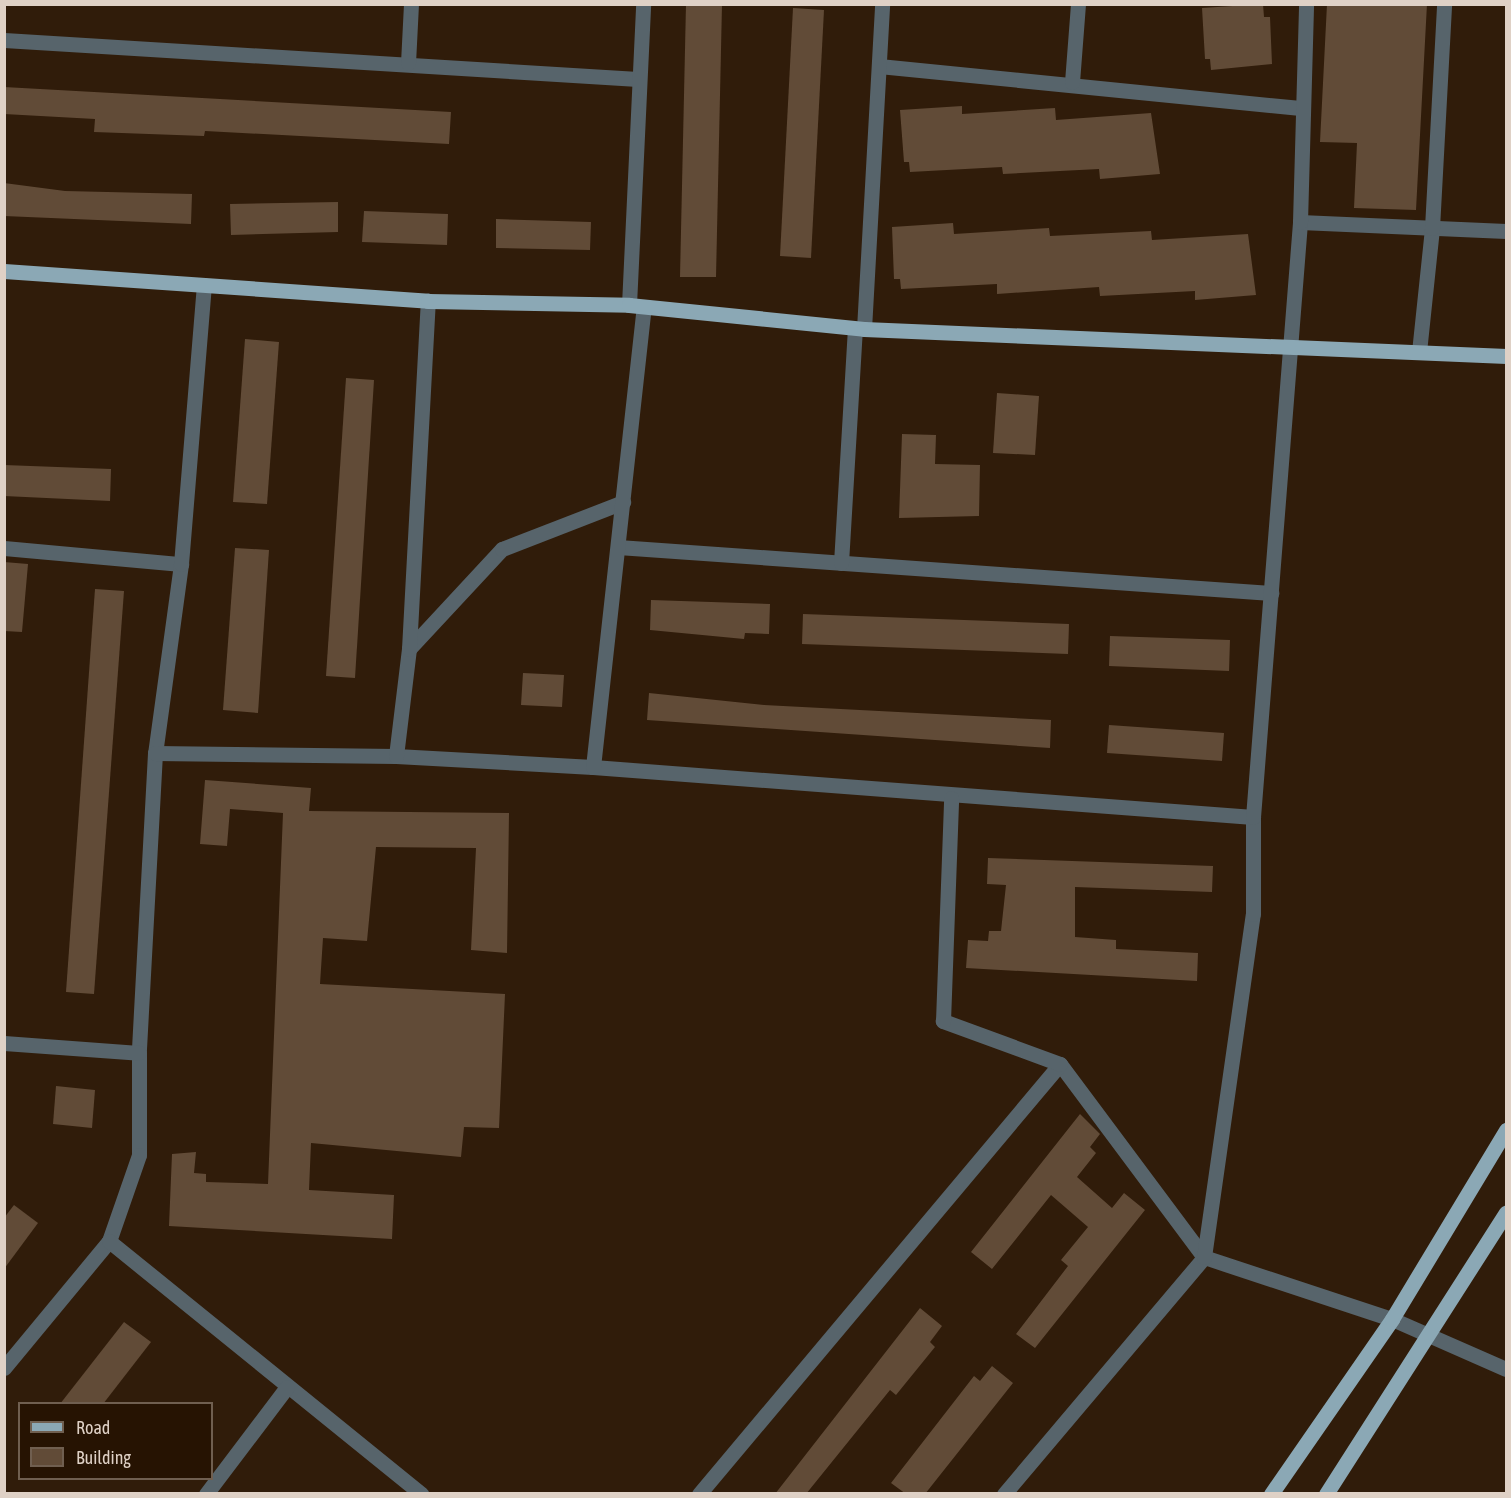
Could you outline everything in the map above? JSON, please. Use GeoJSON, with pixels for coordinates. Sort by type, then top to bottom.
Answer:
{"type":"FeatureCollection","features":[{"type":"Feature","properties":{"kind":"main road"},"geometry":{"type":"LineString","coordinates":[[4,271],[428,301],[636,307],[860,328],[1506,356]]}},
{"type":"Feature","properties":{"kind":"main road"},"geometry":{"type":"LineString","coordinates":[[1271,1494],[1392,1319],[1506,1130]]}},
{"type":"Feature","properties":{"kind":"main road"},"geometry":{"type":"LineString","coordinates":[[1326,1494],[1431,1335],[1506,1213]]}},
{"type":"Feature","properties":{"kind":"street"},"geometry":{"type":"LineString","coordinates":[[408,63],[411,4]]}},
{"type":"Feature","properties":{"kind":"street"},"geometry":{"type":"LineString","coordinates":[[593,768],[623,502],[636,307],[638,79],[643,4]]}},
{"type":"Feature","properties":{"kind":"street"},"geometry":{"type":"LineString","coordinates":[[842,563],[882,4]]}},
{"type":"Feature","properties":{"kind":"street"},"geometry":{"type":"LineString","coordinates":[[1072,82],[1078,4]]}},
{"type":"Feature","properties":{"kind":"street"},"geometry":{"type":"LineString","coordinates":[[1004,1494],[1204,1257],[1254,914],[1253,817],[1300,222],[1306,4]]}},
{"type":"Feature","properties":{"kind":"street"},"geometry":{"type":"LineString","coordinates":[[1419,352],[1432,228],[1443,4]]}},
{"type":"Feature","properties":{"kind":"street"},"geometry":{"type":"LineString","coordinates":[[4,40],[408,63],[638,79]]}},
{"type":"Feature","properties":{"kind":"street"},"geometry":{"type":"LineString","coordinates":[[879,66],[1072,82],[1303,108]]}},
{"type":"Feature","properties":{"kind":"street"},"geometry":{"type":"LineString","coordinates":[[1300,222],[1506,231]]}},
{"type":"Feature","properties":{"kind":"street"},"geometry":{"type":"LineString","coordinates":[[4,1368],[109,1241],[140,1155],[139,1053],[155,753],[181,564],[204,285]]}},
{"type":"Feature","properties":{"kind":"street"},"geometry":{"type":"LineString","coordinates":[[396,756],[409,649],[428,301]]}},
{"type":"Feature","properties":{"kind":"street"},"geometry":{"type":"LineString","coordinates":[[409,649],[502,549],[623,502]]}},
{"type":"Feature","properties":{"kind":"street"},"geometry":{"type":"LineString","coordinates":[[618,547],[1271,593]]}},
{"type":"Feature","properties":{"kind":"street"},"geometry":{"type":"LineString","coordinates":[[4,548],[181,564]]}},
{"type":"Feature","properties":{"kind":"street"},"geometry":{"type":"LineString","coordinates":[[155,753],[396,756],[593,768],[951,798],[1253,817]]}},
{"type":"Feature","properties":{"kind":"street"},"geometry":{"type":"LineString","coordinates":[[951,798],[943,1021],[1060,1064],[1204,1257],[1392,1319],[1506,1369]]}},
{"type":"Feature","properties":{"kind":"street"},"geometry":{"type":"LineString","coordinates":[[4,1043],[139,1053]]}},
{"type":"Feature","properties":{"kind":"street"},"geometry":{"type":"LineString","coordinates":[[699,1494],[1060,1064]]}},
{"type":"Feature","properties":{"kind":"street"},"geometry":{"type":"LineString","coordinates":[[109,1241],[421,1494]]}},
{"type":"Feature","properties":{"kind":"street"},"geometry":{"type":"LineString","coordinates":[[206,1494],[287,1387]]}},
{"type":"Feature","properties":{"kind":"building"},"geometry":{"type":"Polygon","coordinates":[[[686,4],[722,4],[716,277],[680,277],[686,4]]]}},
{"type":"Feature","properties":{"kind":"building"},"geometry":{"type":"Polygon","coordinates":[[[1263,4],[1264,17],[1270,17],[1272,64],[1211,70],[1210,59],[1205,59],[1202,8],[1263,4]]]}},
{"type":"Feature","properties":{"kind":"building"},"geometry":{"type":"Polygon","coordinates":[[[1327,4],[1427,4],[1416,210],[1354,208],[1357,143],[1320,142],[1327,4]]]}},
{"type":"Feature","properties":{"kind":"building"},"geometry":{"type":"Polygon","coordinates":[[[793,8],[824,10],[811,258],[780,256],[793,8]]]}},
{"type":"Feature","properties":{"kind":"building"},"geometry":{"type":"Polygon","coordinates":[[[4,87],[451,112],[449,144],[205,131],[204,136],[94,132],[95,119],[4,114],[4,87]]]}},
{"type":"Feature","properties":{"kind":"building"},"geometry":{"type":"Polygon","coordinates":[[[962,106],[962,114],[1055,108],[1056,120],[1151,113],[1160,174],[1100,179],[1099,169],[1003,174],[1002,167],[910,172],[909,162],[904,162],[900,110],[962,106]]]}},
{"type":"Feature","properties":{"kind":"building"},"geometry":{"type":"Polygon","coordinates":[[[4,183],[65,191],[192,194],[191,224],[4,216],[4,183]]]}},
{"type":"Feature","properties":{"kind":"building"},"geometry":{"type":"Polygon","coordinates":[[[338,202],[338,232],[231,235],[230,204],[338,202]]]}},
{"type":"Feature","properties":{"kind":"building"},"geometry":{"type":"Polygon","coordinates":[[[364,211],[448,214],[447,245],[362,242],[364,211]]]}},
{"type":"Feature","properties":{"kind":"building"},"geometry":{"type":"Polygon","coordinates":[[[496,219],[591,222],[590,250],[496,248],[496,219]]]}},
{"type":"Feature","properties":{"kind":"building"},"geometry":{"type":"Polygon","coordinates":[[[953,223],[954,234],[1049,228],[1050,236],[1151,231],[1152,240],[1248,234],[1256,295],[1195,300],[1195,291],[1100,296],[1099,287],[997,294],[997,284],[901,289],[900,279],[894,279],[892,227],[953,223]]]}},
{"type":"Feature","properties":{"kind":"building"},"geometry":{"type":"Polygon","coordinates":[[[245,339],[279,342],[267,504],[233,502],[245,339]]]}},
{"type":"Feature","properties":{"kind":"building"},"geometry":{"type":"Polygon","coordinates":[[[346,378],[374,380],[355,678],[326,676],[346,378]]]}},
{"type":"Feature","properties":{"kind":"building"},"geometry":{"type":"Polygon","coordinates":[[[997,393],[1039,396],[1035,455],[993,453],[997,393]]]}},
{"type":"Feature","properties":{"kind":"building"},"geometry":{"type":"Polygon","coordinates":[[[902,434],[936,435],[935,464],[980,465],[979,516],[899,518],[902,434]]]}},
{"type":"Feature","properties":{"kind":"building"},"geometry":{"type":"Polygon","coordinates":[[[4,465],[111,469],[110,501],[4,496],[4,465]]]}},
{"type":"Feature","properties":{"kind":"building"},"geometry":{"type":"Polygon","coordinates":[[[235,548],[269,550],[258,713],[223,710],[235,548]]]}},
{"type":"Feature","properties":{"kind":"building"},"geometry":{"type":"Polygon","coordinates":[[[4,562],[28,564],[22,632],[4,631],[4,562]]]}},
{"type":"Feature","properties":{"kind":"building"},"geometry":{"type":"Polygon","coordinates":[[[95,589],[124,591],[94,994],[66,992],[95,589]]]}},
{"type":"Feature","properties":{"kind":"building"},"geometry":{"type":"Polygon","coordinates":[[[651,600],[770,604],[769,634],[745,633],[744,639],[650,630],[651,600]]]}},
{"type":"Feature","properties":{"kind":"building"},"geometry":{"type":"Polygon","coordinates":[[[803,614],[1069,624],[1068,654],[802,644],[803,614]]]}},
{"type":"Feature","properties":{"kind":"building"},"geometry":{"type":"Polygon","coordinates":[[[1110,636],[1230,640],[1229,671],[1109,666],[1110,636]]]}},
{"type":"Feature","properties":{"kind":"building"},"geometry":{"type":"Polygon","coordinates":[[[523,673],[564,675],[562,707],[521,705],[523,673]]]}},
{"type":"Feature","properties":{"kind":"building"},"geometry":{"type":"Polygon","coordinates":[[[649,693],[764,705],[1051,720],[1050,748],[647,720],[649,693]]]}},
{"type":"Feature","properties":{"kind":"building"},"geometry":{"type":"Polygon","coordinates":[[[1109,725],[1224,733],[1222,761],[1107,753],[1109,725]]]}},
{"type":"Feature","properties":{"kind":"building"},"geometry":{"type":"Polygon","coordinates":[[[205,780],[311,788],[309,811],[509,813],[507,953],[471,950],[476,848],[376,847],[367,941],[323,938],[320,984],[505,994],[499,1128],[464,1127],[461,1157],[311,1143],[309,1190],[394,1195],[392,1239],[169,1226],[172,1154],[196,1152],[194,1173],[206,1174],[206,1182],[268,1184],[283,813],[230,809],[227,846],[200,844],[205,780]]]}},
{"type":"Feature","properties":{"kind":"building"},"geometry":{"type":"Polygon","coordinates":[[[988,858],[1213,866],[1212,892],[1075,887],[1075,937],[1116,940],[1116,949],[1198,953],[1197,981],[966,968],[968,940],[988,941],[989,931],[1001,931],[1006,885],[987,884],[988,858]]]}},
{"type":"Feature","properties":{"kind":"building"},"geometry":{"type":"Polygon","coordinates":[[[56,1086],[95,1090],[92,1128],[53,1124],[56,1086]]]}},
{"type":"Feature","properties":{"kind":"building"},"geometry":{"type":"Polygon","coordinates":[[[1080,1114],[1100,1134],[1090,1147],[1096,1153],[1077,1177],[1112,1208],[1124,1193],[1145,1210],[1035,1348],[1016,1334],[1068,1266],[1061,1260],[1088,1227],[1051,1195],[992,1269],[971,1252],[1080,1114]]]}},
{"type":"Feature","properties":{"kind":"building"},"geometry":{"type":"Polygon","coordinates":[[[14,1205],[38,1223],[4,1269],[4,1218],[14,1205]]]}},
{"type":"Feature","properties":{"kind":"building"},"geometry":{"type":"Polygon","coordinates":[[[920,1308],[942,1326],[930,1342],[935,1347],[896,1395],[890,1390],[806,1494],[775,1494],[920,1308]]]}},
{"type":"Feature","properties":{"kind":"building"},"geometry":{"type":"Polygon","coordinates":[[[124,1322],[151,1342],[105,1402],[62,1402],[124,1322]]]}},
{"type":"Feature","properties":{"kind":"building"},"geometry":{"type":"Polygon","coordinates":[[[992,1366],[1013,1383],[925,1494],[906,1494],[891,1483],[974,1376],[980,1381],[992,1366]]]}}]}
